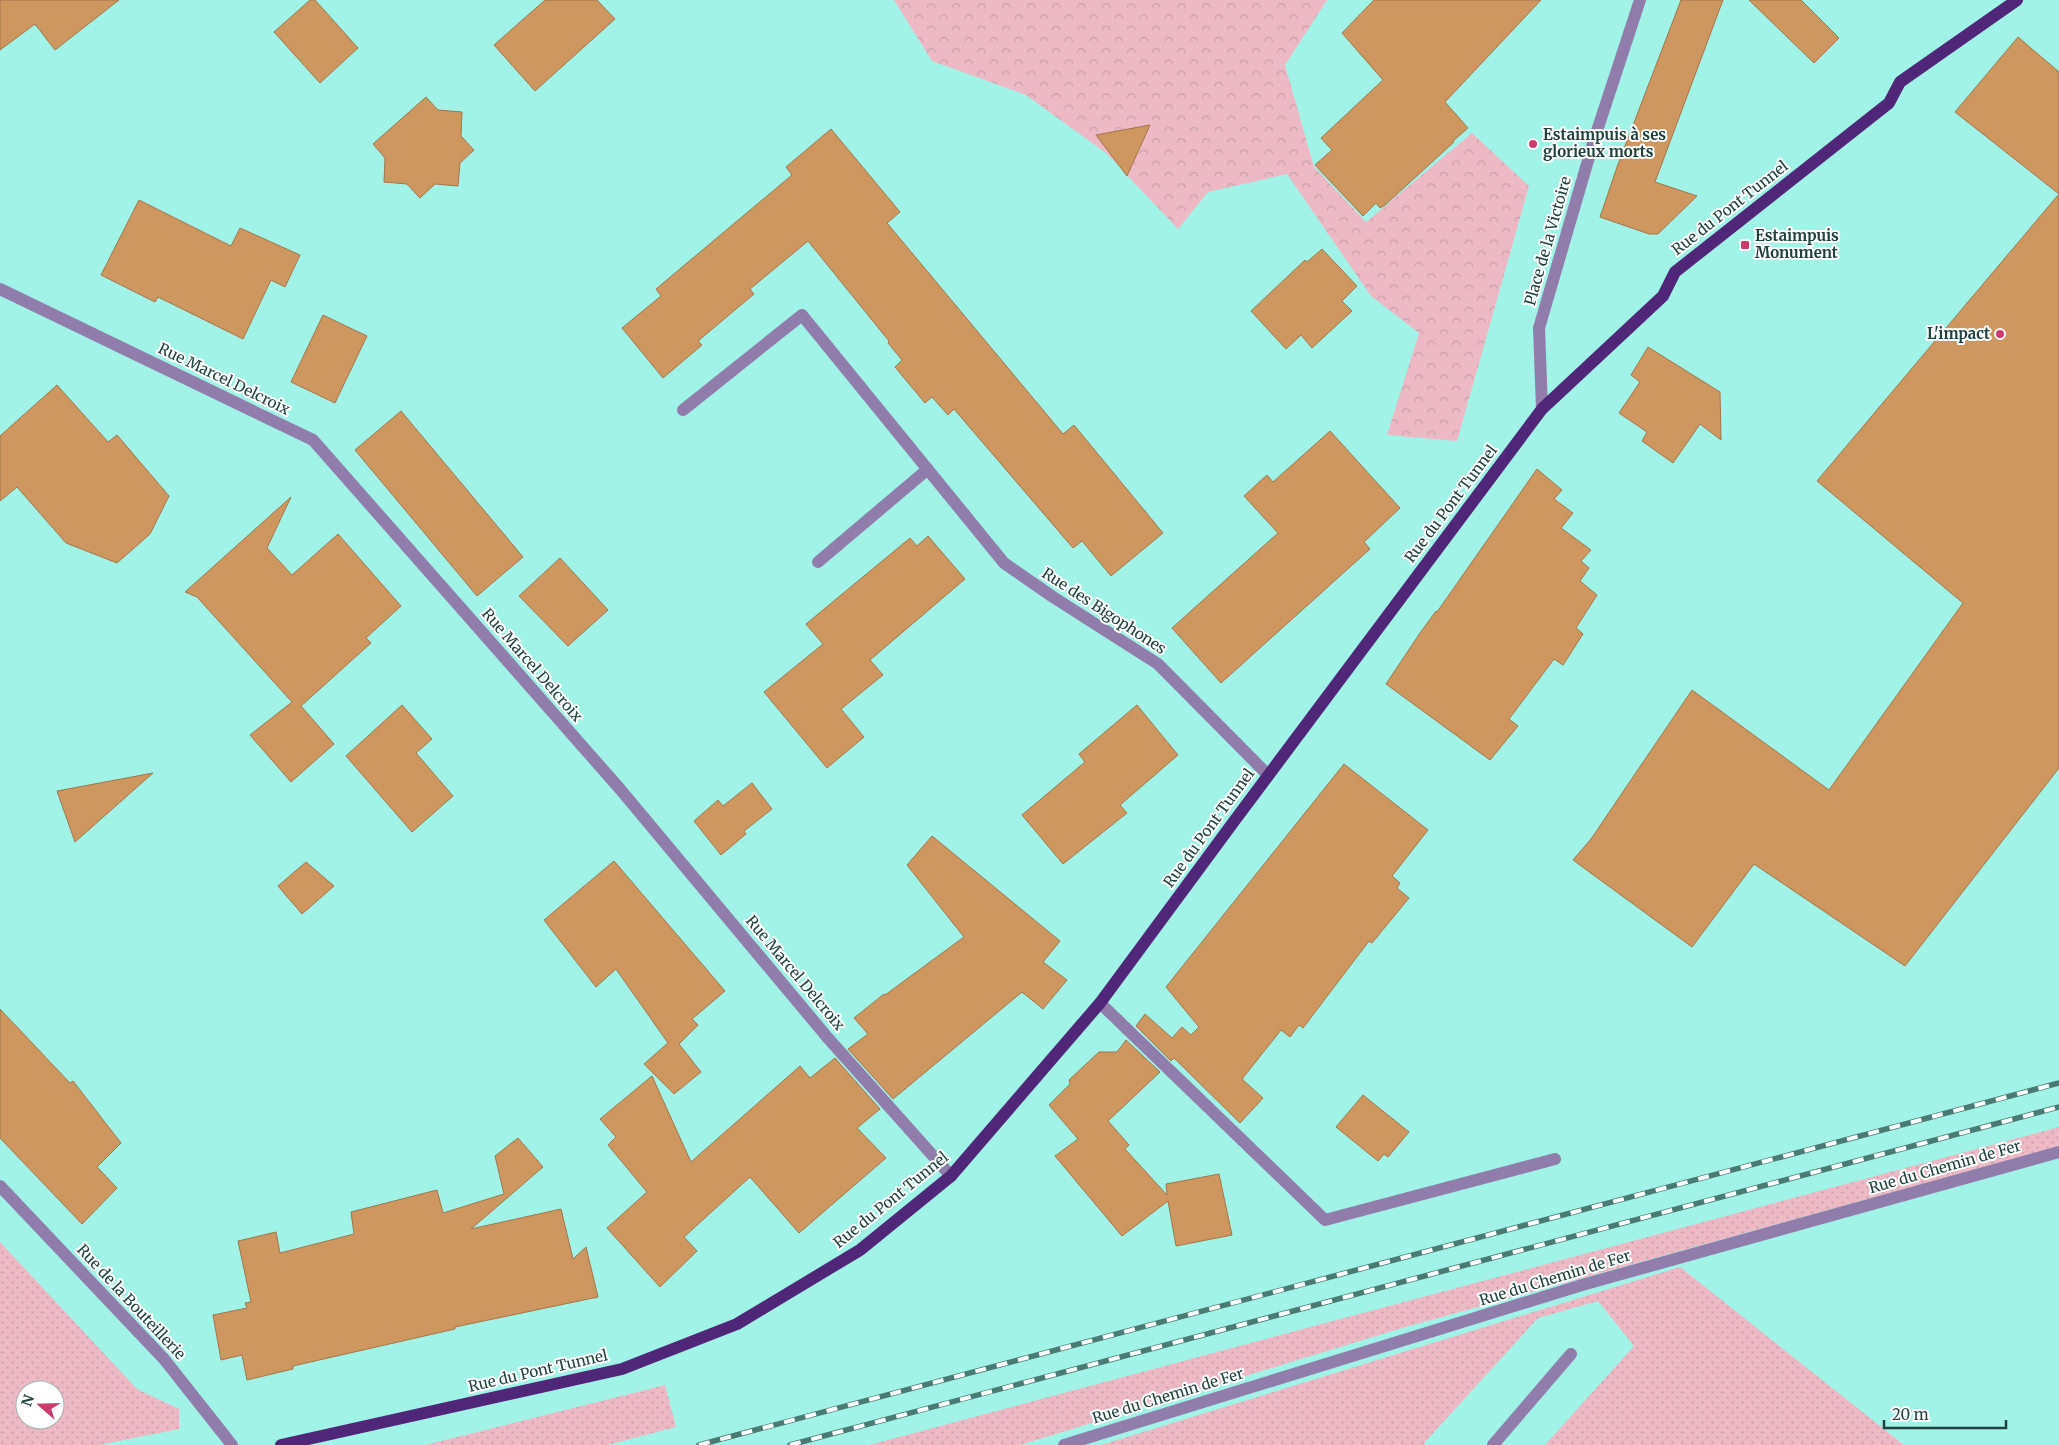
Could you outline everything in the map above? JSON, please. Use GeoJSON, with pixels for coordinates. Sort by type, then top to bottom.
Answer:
{"type":"FeatureCollection","features":[{"type":"Feature","properties":{"kind":"main road","name":"Rue du Pont Tunnel"},"geometry":{"type":"LineString","coordinates":[[281,1445],[622,1369],[737,1324],[860,1250],[951,1176],[1100,1004],[1268,775],[1542,410],[1664,296],[1675,272],[1889,103],[1900,82],[2017,0]]}},
{"type":"Feature","properties":{"kind":"street","name":"Place de la Victoire"},"geometry":{"type":"LineString","coordinates":[[1542,410],[1539,328],[1594,140],[1640,0]]}},
{"type":"Feature","properties":{"kind":"street","name":"Rue Marcel Delcroix"},"geometry":{"type":"LineString","coordinates":[[0,289],[313,440],[620,789],[827,1036],[951,1176]]}},
{"type":"Feature","properties":{"kind":"street","name":"Rue des Bigophones"},"geometry":{"type":"LineString","coordinates":[[684,410],[802,315],[1004,562],[1053,597],[1158,664],[1268,775]]}},
{"type":"Feature","properties":{"kind":"street"},"geometry":{"type":"LineString","coordinates":[[818,562],[928,470]]}},
{"type":"Feature","properties":{"kind":"street"},"geometry":{"type":"LineString","coordinates":[[1100,1004],[1325,1220],[1555,1160]]}},
{"type":"Feature","properties":{"kind":"street","name":"Rue du Chemin de Fer"},"geometry":{"type":"LineString","coordinates":[[1064,1445],[1582,1285],[2059,1152]]}},
{"type":"Feature","properties":{"kind":"street","name":"Rue de la Bouteillerie"},"geometry":{"type":"LineString","coordinates":[[0,1186],[164,1359],[232,1445]]}},
{"type":"Feature","properties":{"kind":"street"},"geometry":{"type":"LineString","coordinates":[[1493,1445],[1571,1354]]}},
{"type":"Feature","properties":{"kind":"green space"},"geometry":{"type":"Polygon","coordinates":[[[894,0],[1327,0],[1285,65],[1314,167],[1366,222],[1472,133],[1529,186],[1457,441],[1387,435],[1419,333],[1371,296],[1287,174],[1208,192],[1178,229],[1106,153],[1026,95],[932,61],[894,0]]]}},
{"type":"Feature","properties":{"kind":"green space"},"geometry":{"type":"Polygon","coordinates":[[[2059,1127],[2059,1146],[1402,1328],[1020,1445],[869,1445],[2059,1127]]]}},
{"type":"Feature","properties":{"kind":"green space"},"geometry":{"type":"Polygon","coordinates":[[[0,1242],[137,1389],[179,1409],[179,1429],[99,1445],[0,1445],[0,1242]]]}},
{"type":"Feature","properties":{"kind":"green space"},"geometry":{"type":"Polygon","coordinates":[[[1680,1267],[1904,1445],[1545,1445],[1634,1346],[1598,1301],[1538,1318],[1424,1443],[1425,1445],[1101,1445],[1680,1267]]]}},
{"type":"Feature","properties":{"kind":"green space"},"geometry":{"type":"Polygon","coordinates":[[[665,1385],[676,1427],[608,1445],[425,1445],[665,1385]]]}},
{"type":"Feature","properties":{"kind":"building"},"geometry":{"type":"Polygon","coordinates":[[[0,0],[119,0],[55,50],[35,24],[0,50],[0,0]]]}},
{"type":"Feature","properties":{"kind":"building"},"geometry":{"type":"Polygon","coordinates":[[[310,0],[315,0],[358,48],[320,83],[274,32],[310,0]]]}},
{"type":"Feature","properties":{"kind":"building"},"geometry":{"type":"Polygon","coordinates":[[[545,0],[597,0],[615,19],[535,91],[494,45],[545,0]]]}},
{"type":"Feature","properties":{"kind":"building"},"geometry":{"type":"Polygon","coordinates":[[[1374,0],[1541,0],[1445,102],[1468,128],[1385,205],[1380,208],[1376,203],[1363,216],[1315,165],[1332,150],[1321,138],[1383,80],[1342,33],[1374,0]]]}},
{"type":"Feature","properties":{"kind":"building"},"geometry":{"type":"Polygon","coordinates":[[[1681,0],[1723,0],[1655,182],[1697,196],[1658,234],[1649,234],[1600,217],[1617,167],[1681,0]]]}},
{"type":"Feature","properties":{"kind":"building"},"geometry":{"type":"Polygon","coordinates":[[[1749,0],[1801,0],[1839,38],[1814,63],[1749,0]]]}},
{"type":"Feature","properties":{"kind":"building"},"geometry":{"type":"Polygon","coordinates":[[[2018,37],[2059,72],[2059,194],[1955,112],[2018,37]]]}},
{"type":"Feature","properties":{"kind":"building"},"geometry":{"type":"Polygon","coordinates":[[[426,97],[438,110],[462,112],[461,136],[474,150],[460,163],[458,186],[435,184],[420,198],[407,184],[384,182],[385,158],[373,144],[426,97]]]}},
{"type":"Feature","properties":{"kind":"building"},"geometry":{"type":"Polygon","coordinates":[[[1150,125],[1127,176],[1096,135],[1150,125]]]}},
{"type":"Feature","properties":{"kind":"building"},"geometry":{"type":"Polygon","coordinates":[[[831,129],[900,212],[887,223],[1063,434],[1074,425],[1163,533],[1111,576],[1082,541],[1073,548],[954,409],[948,415],[932,397],[925,403],[895,367],[902,360],[888,343],[889,341],[808,241],[750,289],[754,294],[698,341],[702,345],[663,378],[622,328],[661,296],[656,289],[792,175],[786,167],[831,129]]]}},
{"type":"Feature","properties":{"kind":"building"},"geometry":{"type":"Polygon","coordinates":[[[2059,194],[2059,768],[1905,966],[1754,864],[1692,947],[1573,860],[1591,839],[1692,690],[1829,790],[1963,603],[1817,481],[2059,194]]]}},
{"type":"Feature","properties":{"kind":"building"},"geometry":{"type":"Polygon","coordinates":[[[139,200],[231,246],[240,228],[300,255],[285,287],[271,280],[243,339],[158,297],[155,302],[101,275],[139,200]]]}},
{"type":"Feature","properties":{"kind":"building"},"geometry":{"type":"Polygon","coordinates":[[[1322,249],[1357,286],[1342,301],[1352,311],[1312,348],[1301,335],[1286,349],[1251,311],[1305,260],[1307,262],[1322,249]]]}},
{"type":"Feature","properties":{"kind":"building"},"geometry":{"type":"Polygon","coordinates":[[[323,315],[367,336],[335,403],[291,382],[323,315]]]}},
{"type":"Feature","properties":{"kind":"building"},"geometry":{"type":"Polygon","coordinates":[[[1648,347],[1720,392],[1721,440],[1700,424],[1673,463],[1642,441],[1647,432],[1619,413],[1640,382],[1631,375],[1648,347]]]}},
{"type":"Feature","properties":{"kind":"building"},"geometry":{"type":"Polygon","coordinates":[[[57,385],[108,442],[117,435],[169,496],[150,534],[117,563],[66,543],[17,487],[0,501],[0,436],[57,385]]]}},
{"type":"Feature","properties":{"kind":"building"},"geometry":{"type":"Polygon","coordinates":[[[401,411],[523,557],[477,596],[355,450],[401,411]]]}},
{"type":"Feature","properties":{"kind":"building"},"geometry":{"type":"Polygon","coordinates":[[[1330,431],[1400,508],[1364,542],[1370,549],[1221,683],[1172,628],[1278,533],[1244,496],[1267,475],[1273,482],[1330,431]]]}},
{"type":"Feature","properties":{"kind":"building"},"geometry":{"type":"Polygon","coordinates":[[[1537,469],[1562,490],[1554,499],[1573,513],[1561,528],[1591,550],[1581,561],[1589,568],[1580,581],[1597,595],[1576,628],[1583,634],[1563,665],[1554,659],[1509,719],[1518,726],[1490,760],[1386,684],[1537,469]]]}},
{"type":"Feature","properties":{"kind":"building"},"geometry":{"type":"Polygon","coordinates":[[[291,497],[267,548],[292,575],[338,534],[401,606],[366,638],[371,643],[301,706],[334,744],[291,782],[250,735],[292,702],[197,597],[185,592],[291,497]]]}},
{"type":"Feature","properties":{"kind":"building"},"geometry":{"type":"Polygon","coordinates":[[[928,536],[965,579],[870,660],[883,675],[841,709],[864,737],[827,768],[764,692],[823,644],[806,624],[910,538],[917,546],[928,536]]]}},
{"type":"Feature","properties":{"kind":"building"},"geometry":{"type":"Polygon","coordinates":[[[560,558],[608,610],[568,646],[519,596],[560,558]]]}},
{"type":"Feature","properties":{"kind":"building"},"geometry":{"type":"Polygon","coordinates":[[[402,705],[432,739],[416,753],[453,796],[412,832],[346,756],[402,705]]]}},
{"type":"Feature","properties":{"kind":"building"},"geometry":{"type":"Polygon","coordinates":[[[1137,705],[1178,755],[1120,805],[1127,813],[1063,864],[1022,815],[1085,762],[1079,754],[1137,705]]]}},
{"type":"Feature","properties":{"kind":"building"},"geometry":{"type":"Polygon","coordinates":[[[1344,764],[1428,830],[1392,876],[1400,883],[1397,888],[1409,898],[1372,943],[1369,941],[1303,1028],[1299,1025],[1290,1037],[1281,1030],[1242,1079],[1263,1098],[1240,1123],[1174,1058],[1171,1061],[1136,1026],[1145,1014],[1172,1038],[1182,1027],[1191,1035],[1199,1027],[1166,987],[1344,764]]]}},
{"type":"Feature","properties":{"kind":"building"},"geometry":{"type":"Polygon","coordinates":[[[153,773],[75,842],[57,791],[153,773]]]}},
{"type":"Feature","properties":{"kind":"building"},"geometry":{"type":"Polygon","coordinates":[[[752,783],[772,809],[744,831],[746,834],[721,855],[694,821],[718,800],[723,806],[752,783]]]}},
{"type":"Feature","properties":{"kind":"building"},"geometry":{"type":"Polygon","coordinates":[[[932,836],[1060,941],[1043,962],[1067,980],[1043,1009],[1022,992],[893,1099],[848,1049],[868,1034],[854,1018],[884,994],[964,937],[907,865],[932,836]]]}},
{"type":"Feature","properties":{"kind":"building"},"geometry":{"type":"Polygon","coordinates":[[[614,861],[725,991],[692,1019],[698,1025],[679,1044],[701,1072],[674,1094],[644,1064],[668,1043],[616,969],[596,987],[544,920],[614,861]]]}},
{"type":"Feature","properties":{"kind":"building"},"geometry":{"type":"Polygon","coordinates":[[[306,862],[334,886],[302,914],[278,886],[306,862]]]}},
{"type":"Feature","properties":{"kind":"building"},"geometry":{"type":"Polygon","coordinates":[[[0,1009],[70,1083],[73,1081],[121,1143],[97,1167],[117,1188],[82,1224],[0,1138],[0,1009]]]}},
{"type":"Feature","properties":{"kind":"building"},"geometry":{"type":"Polygon","coordinates":[[[1126,1040],[1160,1072],[1108,1121],[1129,1145],[1125,1149],[1167,1195],[1166,1184],[1219,1174],[1232,1235],[1176,1246],[1168,1201],[1122,1236],[1055,1156],[1078,1139],[1049,1105],[1070,1084],[1069,1080],[1099,1052],[1117,1052],[1126,1040]]]}},
{"type":"Feature","properties":{"kind":"building"},"geometry":{"type":"Polygon","coordinates":[[[835,1058],[880,1109],[857,1128],[886,1158],[799,1233],[750,1177],[684,1237],[697,1251],[660,1287],[607,1228],[647,1192],[608,1145],[616,1137],[600,1119],[652,1076],[691,1162],[800,1066],[810,1078],[835,1058]]]}},
{"type":"Feature","properties":{"kind":"building"},"geometry":{"type":"Polygon","coordinates":[[[1363,1095],[1409,1132],[1388,1157],[1384,1154],[1378,1161],[1336,1127],[1363,1095]]]}},
{"type":"Feature","properties":{"kind":"building"},"geometry":{"type":"Polygon","coordinates":[[[518,1138],[543,1167],[471,1229],[561,1209],[573,1259],[586,1247],[598,1297],[455,1327],[455,1329],[293,1366],[293,1369],[247,1380],[242,1355],[221,1360],[213,1315],[247,1308],[245,1303],[251,1302],[238,1241],[276,1232],[280,1253],[354,1234],[351,1212],[437,1190],[443,1213],[504,1194],[495,1156],[518,1138]]]}},
{"type":"Feature","properties":{"kind":"railway"},"geometry":{"type":"LineString","coordinates":[[699,1445],[2059,1083]]}},
{"type":"Feature","properties":{"kind":"railway"},"geometry":{"type":"LineString","coordinates":[[790,1445],[2059,1107]]}},
{"type":"Feature","properties":{"kind":"place","name":"Estaimpuis à ses glorieux morts"},"geometry":{"type":"Point","coordinates":[1533,144]}},
{"type":"Feature","properties":{"kind":"place","name":"Estaimpuis Monument"},"geometry":{"type":"Point","coordinates":[1745,245]}},
{"type":"Feature","properties":{"kind":"place","name":"L'impact"},"geometry":{"type":"Point","coordinates":[2000,334]}}]}
